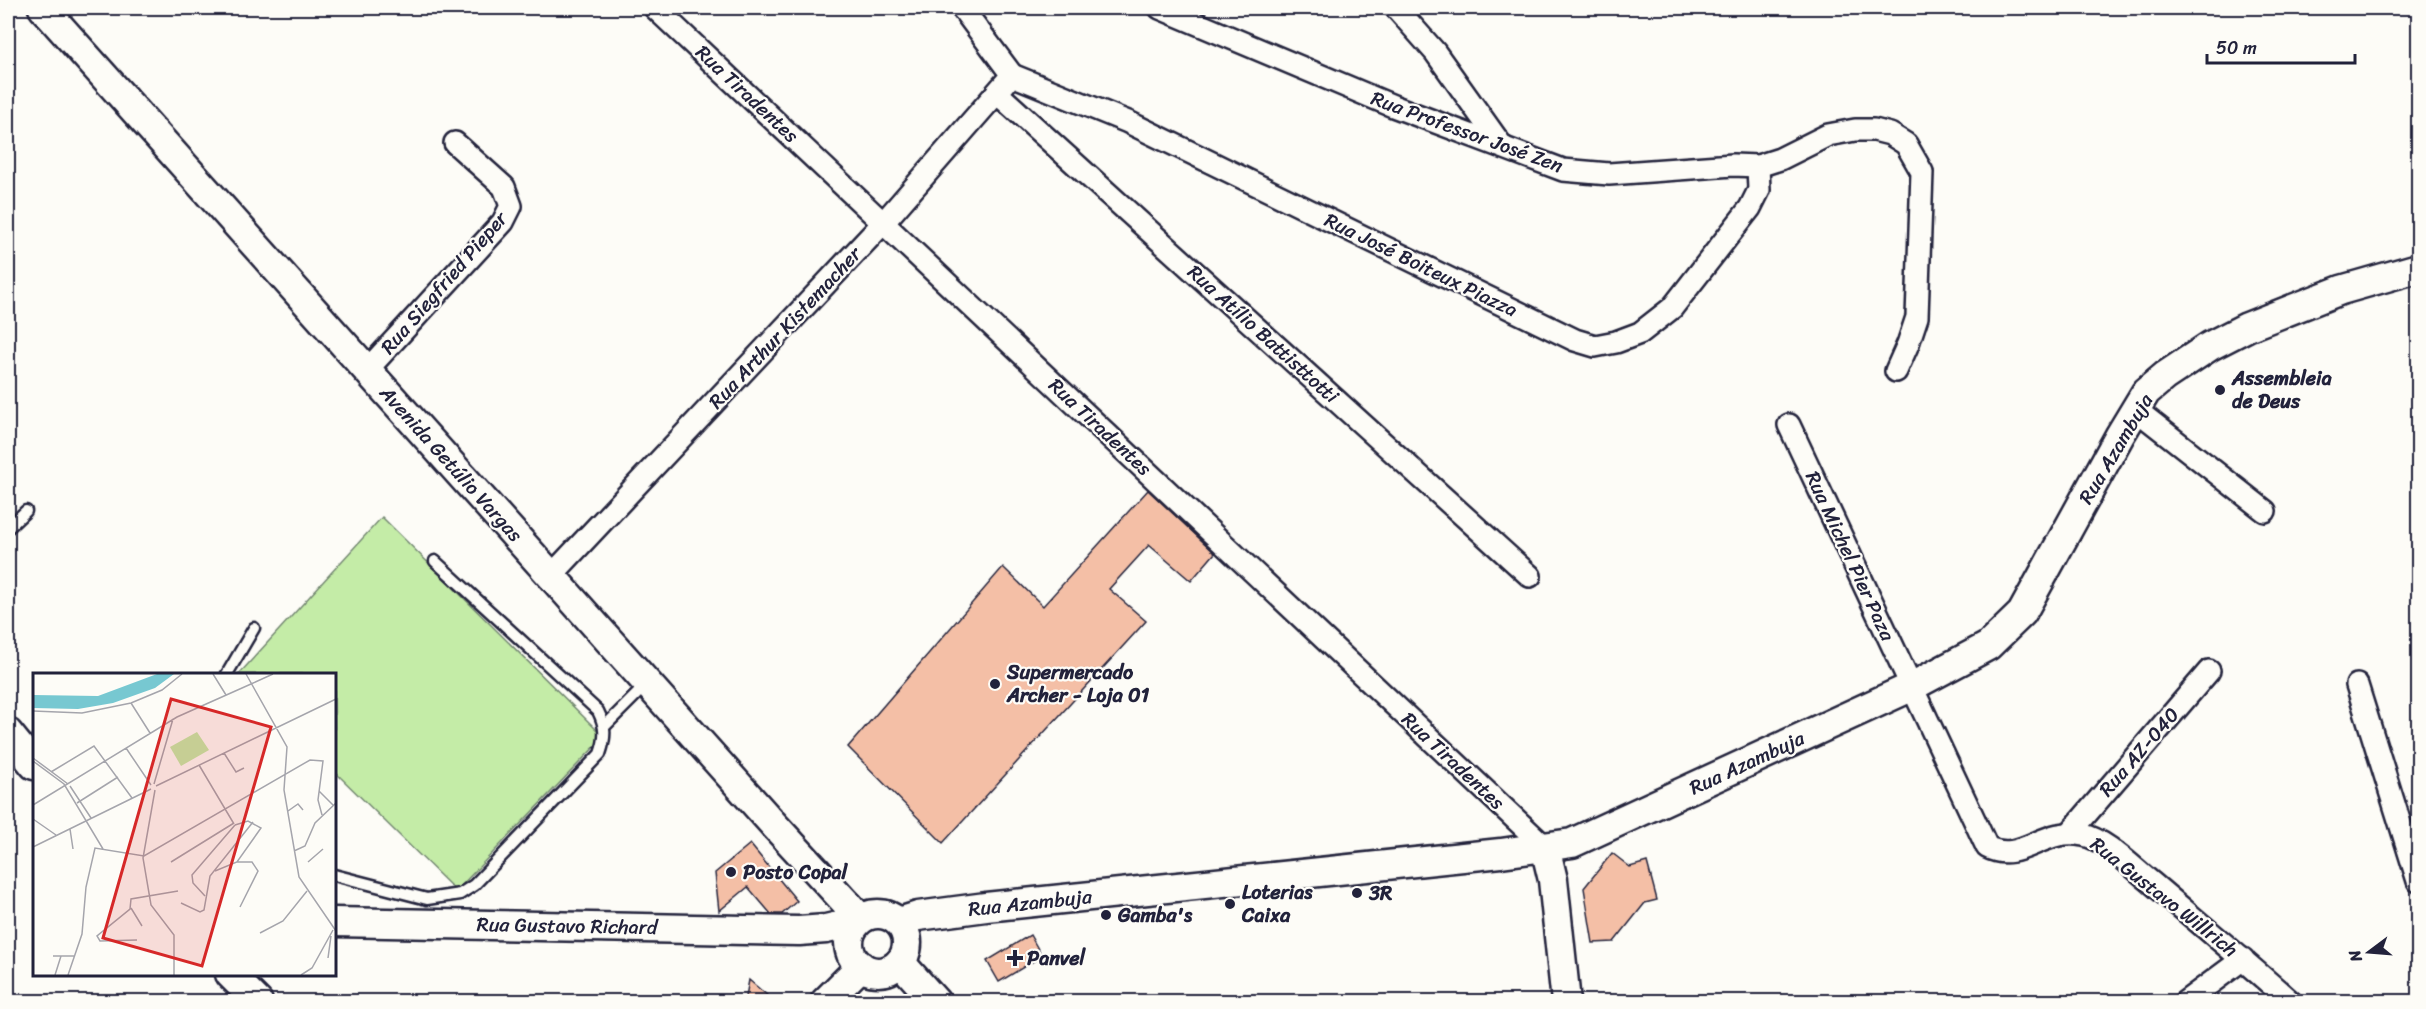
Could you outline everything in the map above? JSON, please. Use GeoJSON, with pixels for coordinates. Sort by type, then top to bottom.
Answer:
{"type":"FeatureCollection","features":[{"type":"Feature","properties":{"kind":"main road","name":"Avenida Getúlio Vargas"},"geometry":{"type":"LineString","coordinates":[[43,8],[648,683],[855,934]]}},
{"type":"Feature","properties":{"kind":"main road","name":"Rua Azambuja"},"geometry":{"type":"LineString","coordinates":[[899,922],[918,916],[986,907],[1501,853],[1572,843],[1911,687],[1988,645],[2022,613],[2135,409],[2146,393],[2165,376],[2210,346],[2247,327],[2341,290],[2418,268]]}},
{"type":"Feature","properties":{"kind":"main road"},"geometry":{"type":"LineString","coordinates":[[8,733],[33,764]]}},
{"type":"Feature","properties":{"kind":"main road"},"geometry":{"type":"LineString","coordinates":[[1545,847],[1553,880],[1566,1002]]}},
{"type":"Feature","properties":{"kind":"main road"},"geometry":{"type":"LineString","coordinates":[[825,1002],[855,934],[868,915],[885,914],[899,922],[906,932],[908,942],[906,953],[892,969],[881,972],[871,971],[855,934]]}},
{"type":"Feature","properties":{"kind":"main road","name":"Rua Gustavo Richard"},"geometry":{"type":"LineString","coordinates":[[336,922],[799,931],[843,925],[849,915],[855,934]]}},
{"type":"Feature","properties":{"kind":"main road"},"geometry":{"type":"LineString","coordinates":[[900,962],[936,1002]]}},
{"type":"Feature","properties":{"kind":"main road"},"geometry":{"type":"LineString","coordinates":[[231,976],[258,1002]]}},
{"type":"Feature","properties":{"kind":"street","name":"Rua Tiradentes"},"geometry":{"type":"LineString","coordinates":[[655,8],[1545,847]]}},
{"type":"Feature","properties":{"kind":"street"},"geometry":{"type":"LineString","coordinates":[[962,8],[1012,75]]}},
{"type":"Feature","properties":{"kind":"street","name":"Rua Professor José Zen"},"geometry":{"type":"LineString","coordinates":[[1160,8],[1393,106],[1563,170],[1609,174],[1733,165],[1758,166],[1780,159],[1828,135],[1855,130],[1874,130],[1890,135],[1906,144],[1922,172],[1917,317],[1896,371]]}},
{"type":"Feature","properties":{"kind":"street"},"geometry":{"type":"LineString","coordinates":[[1396,8],[1435,52],[1502,146]]}},
{"type":"Feature","properties":{"kind":"street","name":"Rua Arthur Kistemacher"},"geometry":{"type":"LineString","coordinates":[[551,576],[884,222],[1012,75]]}},
{"type":"Feature","properties":{"kind":"street","name":"Rua José Boiteux Piazza"},"geometry":{"type":"LineString","coordinates":[[1012,75],[1128,122],[1575,340],[1595,346],[1616,342],[1640,333],[1672,308],[1750,208],[1759,190],[1758,166]]}},
{"type":"Feature","properties":{"kind":"street","name":"Rua Atílio Battisttotti"},"geometry":{"type":"LineString","coordinates":[[997,93],[1530,576]]}},
{"type":"Feature","properties":{"kind":"street","name":"Rua Siegfried Pieper"},"geometry":{"type":"LineString","coordinates":[[367,370],[503,222],[511,206],[504,187],[455,143]]}},
{"type":"Feature","properties":{"kind":"street"},"geometry":{"type":"LineString","coordinates":[[2135,409],[2265,511]]}},
{"type":"Feature","properties":{"kind":"street","name":"Rua Michel Pier Paza"},"geometry":{"type":"LineString","coordinates":[[1789,425],[1911,687]]}},
{"type":"Feature","properties":{"kind":"street","name":"Rua AZ-040"},"geometry":{"type":"LineString","coordinates":[[2070,833],[2209,671]]}},
{"type":"Feature","properties":{"kind":"street"},"geometry":{"type":"LineString","coordinates":[[2357,685],[2418,881]]}},
{"type":"Feature","properties":{"kind":"street","name":"Rua Gustavo Willrich"},"geometry":{"type":"LineString","coordinates":[[1911,687],[1987,847],[1995,852],[2006,853],[2019,850],[2056,834],[2085,835],[2104,845],[2243,959],[2291,1002]]}},
{"type":"Feature","properties":{"kind":"street"},"geometry":{"type":"LineString","coordinates":[[2185,1002],[2243,959]]}},
{"type":"Feature","properties":{"kind":"lane"},"geometry":{"type":"LineString","coordinates":[[8,528],[26,511]]}},
{"type":"Feature","properties":{"kind":"lane"},"geometry":{"type":"LineString","coordinates":[[336,876],[427,899],[460,894],[474,885],[600,754],[605,740],[605,726],[598,711],[435,561]]}},
{"type":"Feature","properties":{"kind":"lane"},"geometry":{"type":"LineString","coordinates":[[228,673],[254,628]]}},
{"type":"Feature","properties":{"kind":"lane"},"geometry":{"type":"LineString","coordinates":[[605,726],[648,683]]}},
{"type":"Feature","properties":{"kind":"green space"},"geometry":{"type":"Polygon","coordinates":[[[382,517],[604,737],[456,891],[336,773],[336,673],[240,673],[382,517]]]}},
{"type":"Feature","properties":{"kind":"building","name":"Supermercado Archer - Loja 01"},"geometry":{"type":"Polygon","coordinates":[[[1148,490],[1215,553],[1191,581],[1149,545],[1109,589],[1146,621],[943,843],[848,747],[1003,567],[1043,606],[1148,490]]]}},
{"type":"Feature","properties":{"kind":"building"},"geometry":{"type":"Polygon","coordinates":[[[750,844],[797,901],[782,914],[771,914],[748,887],[719,911],[715,873],[750,844]]]}},
{"type":"Feature","properties":{"kind":"building"},"geometry":{"type":"Polygon","coordinates":[[[1612,853],[1630,867],[1647,862],[1657,900],[1645,903],[1614,942],[1593,943],[1584,888],[1612,853]]]}},
{"type":"Feature","properties":{"kind":"building","name":"Panvel"},"geometry":{"type":"Polygon","coordinates":[[[1030,935],[1042,956],[999,982],[987,961],[1030,935]]]}},
{"type":"Feature","properties":{"kind":"building"},"geometry":{"type":"Polygon","coordinates":[[[749,980],[775,1002],[745,1002],[749,980]]]}},
{"type":"Feature","properties":{"kind":"place","name":"Assembleia de Deus"},"geometry":{"type":"Point","coordinates":[2220,390]}},
{"type":"Feature","properties":{"kind":"place","name":"Supermercado Archer - Loja 01"},"geometry":{"type":"Point","coordinates":[995,684]}},
{"type":"Feature","properties":{"kind":"place","name":"Posto Copal"},"geometry":{"type":"Point","coordinates":[731,872]}},
{"type":"Feature","properties":{"kind":"place","name":"3R"},"geometry":{"type":"Point","coordinates":[1357,893]}},
{"type":"Feature","properties":{"kind":"place","name":"Loterias Caixa"},"geometry":{"type":"Point","coordinates":[1230,904]}},
{"type":"Feature","properties":{"kind":"place","name":"Gamba's"},"geometry":{"type":"Point","coordinates":[1106,915]}},
{"type":"Feature","properties":{"kind":"place","name":"Panvel"},"geometry":{"type":"Point","coordinates":[1015,958]}}]}
